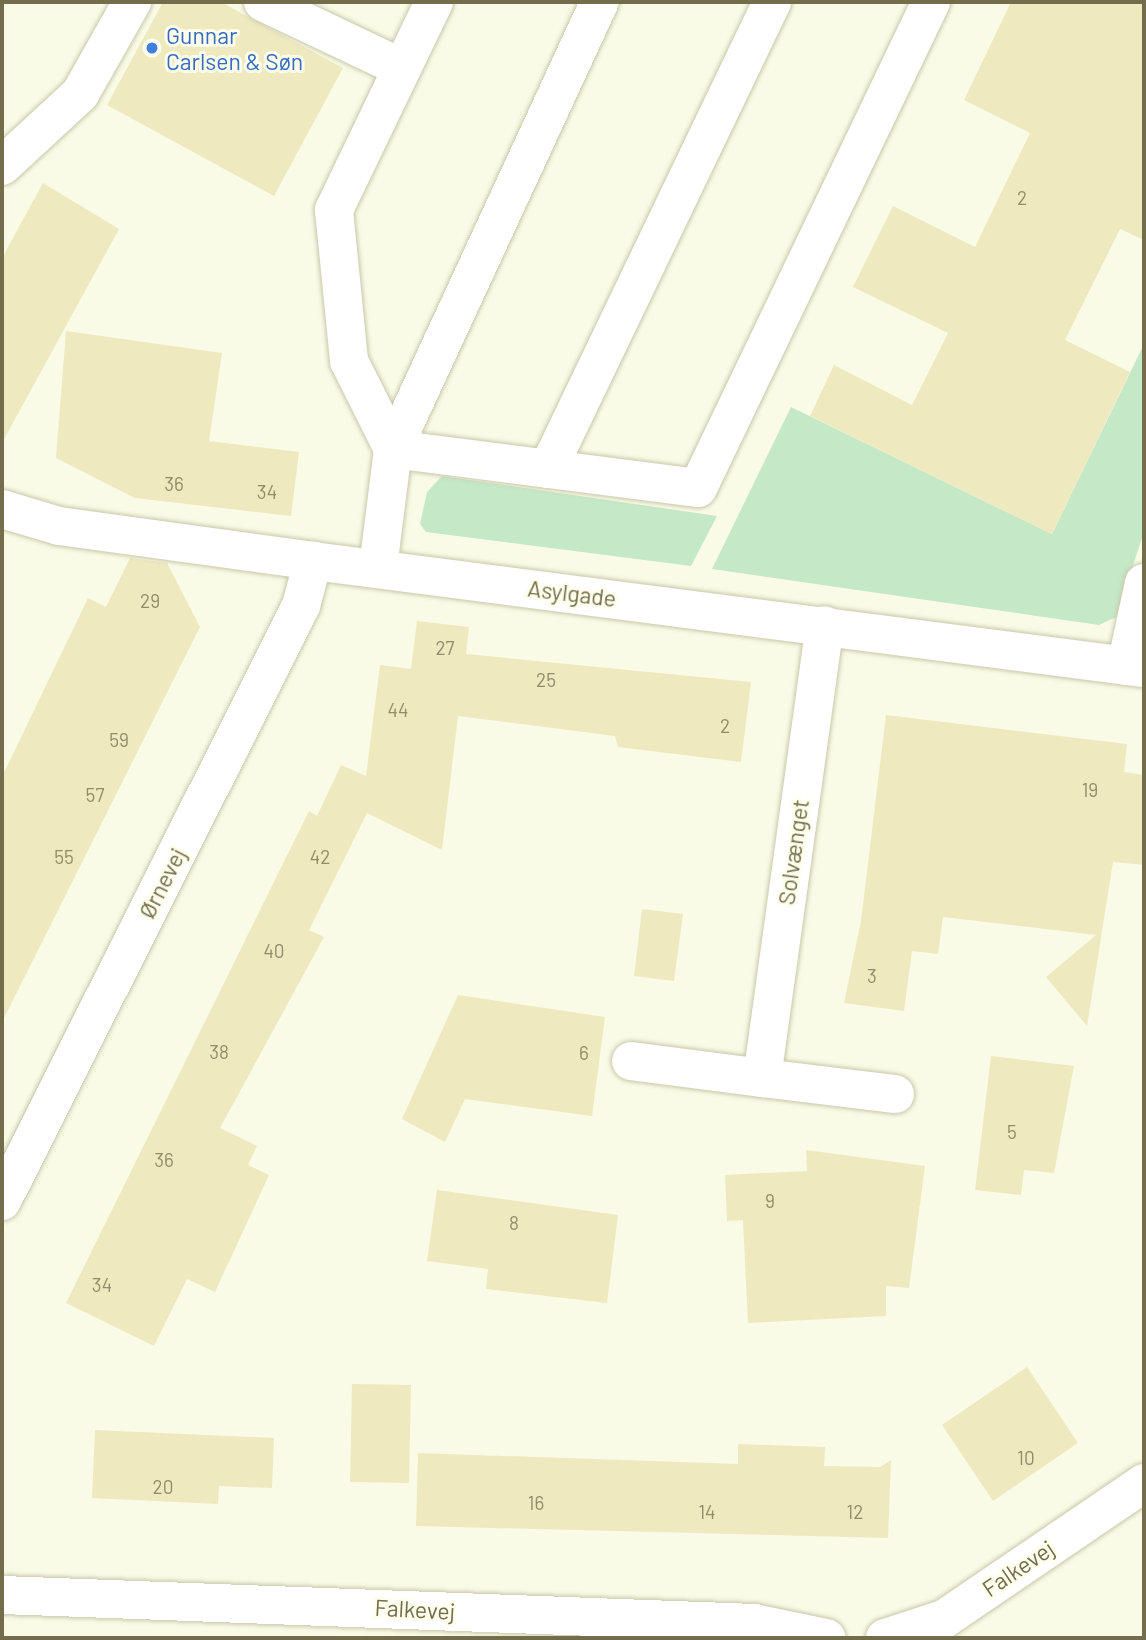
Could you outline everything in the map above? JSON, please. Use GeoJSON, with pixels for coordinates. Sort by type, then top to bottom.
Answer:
{"type":"FeatureCollection","features":[{"type":"Feature","properties":{"kind":"street"},"geometry":{"type":"LineString","coordinates":[[2,166],[80,94],[132,2]]}},
{"type":"Feature","properties":{"kind":"street"},"geometry":{"type":"LineString","coordinates":[[263,2],[402,68]]}},
{"type":"Feature","properties":{"kind":"street"},"geometry":{"type":"LineString","coordinates":[[393,449],[349,361],[334,210],[434,2]]}},
{"type":"Feature","properties":{"kind":"street"},"geometry":{"type":"LineString","coordinates":[[378,568],[393,449],[600,2]]}},
{"type":"Feature","properties":{"kind":"street"},"geometry":{"type":"LineString","coordinates":[[548,469],[772,2]]}},
{"type":"Feature","properties":{"kind":"street"},"geometry":{"type":"LineString","coordinates":[[393,449],[698,488],[931,2]]}},
{"type":"Feature","properties":{"kind":"street","name":"Asylgade"},"geometry":{"type":"LineString","coordinates":[[2,509],[59,526],[1135,667]]}},
{"type":"Feature","properties":{"kind":"street","name":"Ørnevej"},"geometry":{"type":"LineString","coordinates":[[2,1201],[301,606],[313,561]]}},
{"type":"Feature","properties":{"kind":"street"},"geometry":{"type":"LineString","coordinates":[[1135,667],[1144,583]]}},
{"type":"Feature","properties":{"kind":"street","name":"Solvænget"},"geometry":{"type":"LineString","coordinates":[[762,1078],[824,625]]}},
{"type":"Feature","properties":{"kind":"street"},"geometry":{"type":"LineString","coordinates":[[631,1061],[895,1094]]}},
{"type":"Feature","properties":{"kind":"street","name":"Falkevej"},"geometry":{"type":"LineString","coordinates":[[885,1638],[944,1619],[1144,1483]]}},
{"type":"Feature","properties":{"kind":"street","name":"Falkevej"},"geometry":{"type":"LineString","coordinates":[[2,1595],[754,1623],[826,1638]]}},
{"type":"Feature","properties":{"kind":"green space"},"geometry":{"type":"Polygon","coordinates":[[[1144,344],[1144,532],[1116,617],[1099,625],[712,569],[791,407],[1052,534],[1144,344]]]}},
{"type":"Feature","properties":{"kind":"green space"},"geometry":{"type":"Polygon","coordinates":[[[442,476],[717,516],[691,566],[426,532],[420,524],[427,492],[442,476]]]}},
{"type":"Feature","properties":{"kind":"building"},"geometry":{"type":"Polygon","coordinates":[[[163,2],[221,2],[343,68],[274,196],[107,105],[163,2]]]}},
{"type":"Feature","properties":{"kind":"building"},"geometry":{"type":"Polygon","coordinates":[[[1011,2],[1144,2],[1144,240],[1120,229],[1065,340],[1130,372],[1052,534],[810,416],[834,365],[912,405],[948,333],[853,287],[893,206],[975,247],[1030,133],[964,100],[1011,2]]]}},
{"type":"Feature","properties":{"kind":"building"},"geometry":{"type":"Polygon","coordinates":[[[43,183],[119,229],[2,443],[2,258],[43,183]]]}},
{"type":"Feature","properties":{"kind":"building"},"geometry":{"type":"Polygon","coordinates":[[[66,331],[222,353],[209,441],[299,452],[291,516],[135,498],[56,458],[66,331]]]}},
{"type":"Feature","properties":{"kind":"building"},"geometry":{"type":"Polygon","coordinates":[[[130,558],[167,563],[200,627],[2,1022],[2,777],[88,598],[106,607],[130,558]]]}},
{"type":"Feature","properties":{"kind":"building"},"geometry":{"type":"Polygon","coordinates":[[[417,621],[469,627],[466,654],[751,682],[741,762],[618,747],[615,736],[458,716],[442,850],[367,813],[309,930],[324,937],[220,1128],[257,1146],[248,1165],[269,1175],[215,1292],[187,1279],[154,1346],[66,1303],[309,811],[317,816],[341,765],[366,776],[380,665],[411,669],[417,621]]]}},
{"type":"Feature","properties":{"kind":"building"},"geometry":{"type":"Polygon","coordinates":[[[886,715],[1127,744],[1124,772],[1144,775],[1144,865],[1113,862],[1087,1026],[1046,977],[1096,935],[943,917],[938,954],[912,951],[904,1011],[844,1003],[861,921],[886,715]]]}},
{"type":"Feature","properties":{"kind":"building"},"geometry":{"type":"Polygon","coordinates":[[[642,909],[683,914],[674,981],[634,976],[642,909]]]}},
{"type":"Feature","properties":{"kind":"building"},"geometry":{"type":"Polygon","coordinates":[[[458,995],[605,1017],[592,1116],[465,1099],[445,1142],[402,1119],[458,995]]]}},
{"type":"Feature","properties":{"kind":"building"},"geometry":{"type":"Polygon","coordinates":[[[991,1056],[1074,1066],[1054,1173],[1024,1170],[1021,1195],[975,1190],[991,1056]]]}},
{"type":"Feature","properties":{"kind":"building"},"geometry":{"type":"Polygon","coordinates":[[[806,1150],[925,1166],[909,1288],[886,1286],[886,1316],[748,1323],[743,1220],[727,1221],[725,1175],[807,1171],[806,1150]]]}},
{"type":"Feature","properties":{"kind":"building"},"geometry":{"type":"Polygon","coordinates":[[[437,1190],[618,1215],[607,1303],[486,1289],[488,1269],[427,1261],[437,1190]]]}},
{"type":"Feature","properties":{"kind":"building"},"geometry":{"type":"Polygon","coordinates":[[[1027,1367],[1078,1443],[993,1501],[942,1425],[1027,1367]]]}},
{"type":"Feature","properties":{"kind":"building"},"geometry":{"type":"Polygon","coordinates":[[[352,1384],[411,1385],[409,1483],[350,1482],[352,1384]]]}},
{"type":"Feature","properties":{"kind":"building"},"geometry":{"type":"Polygon","coordinates":[[[95,1430],[274,1438],[272,1488],[219,1486],[218,1504],[92,1498],[95,1430]]]}},
{"type":"Feature","properties":{"kind":"building"},"geometry":{"type":"Polygon","coordinates":[[[738,1444],[825,1447],[824,1466],[880,1467],[891,1460],[888,1538],[416,1526],[418,1453],[738,1464],[738,1444]]]}},
{"type":"Feature","properties":{"kind":"place","name":"Gunnar Carlsen & Søn"},"geometry":{"type":"Point","coordinates":[152,48]}}]}
